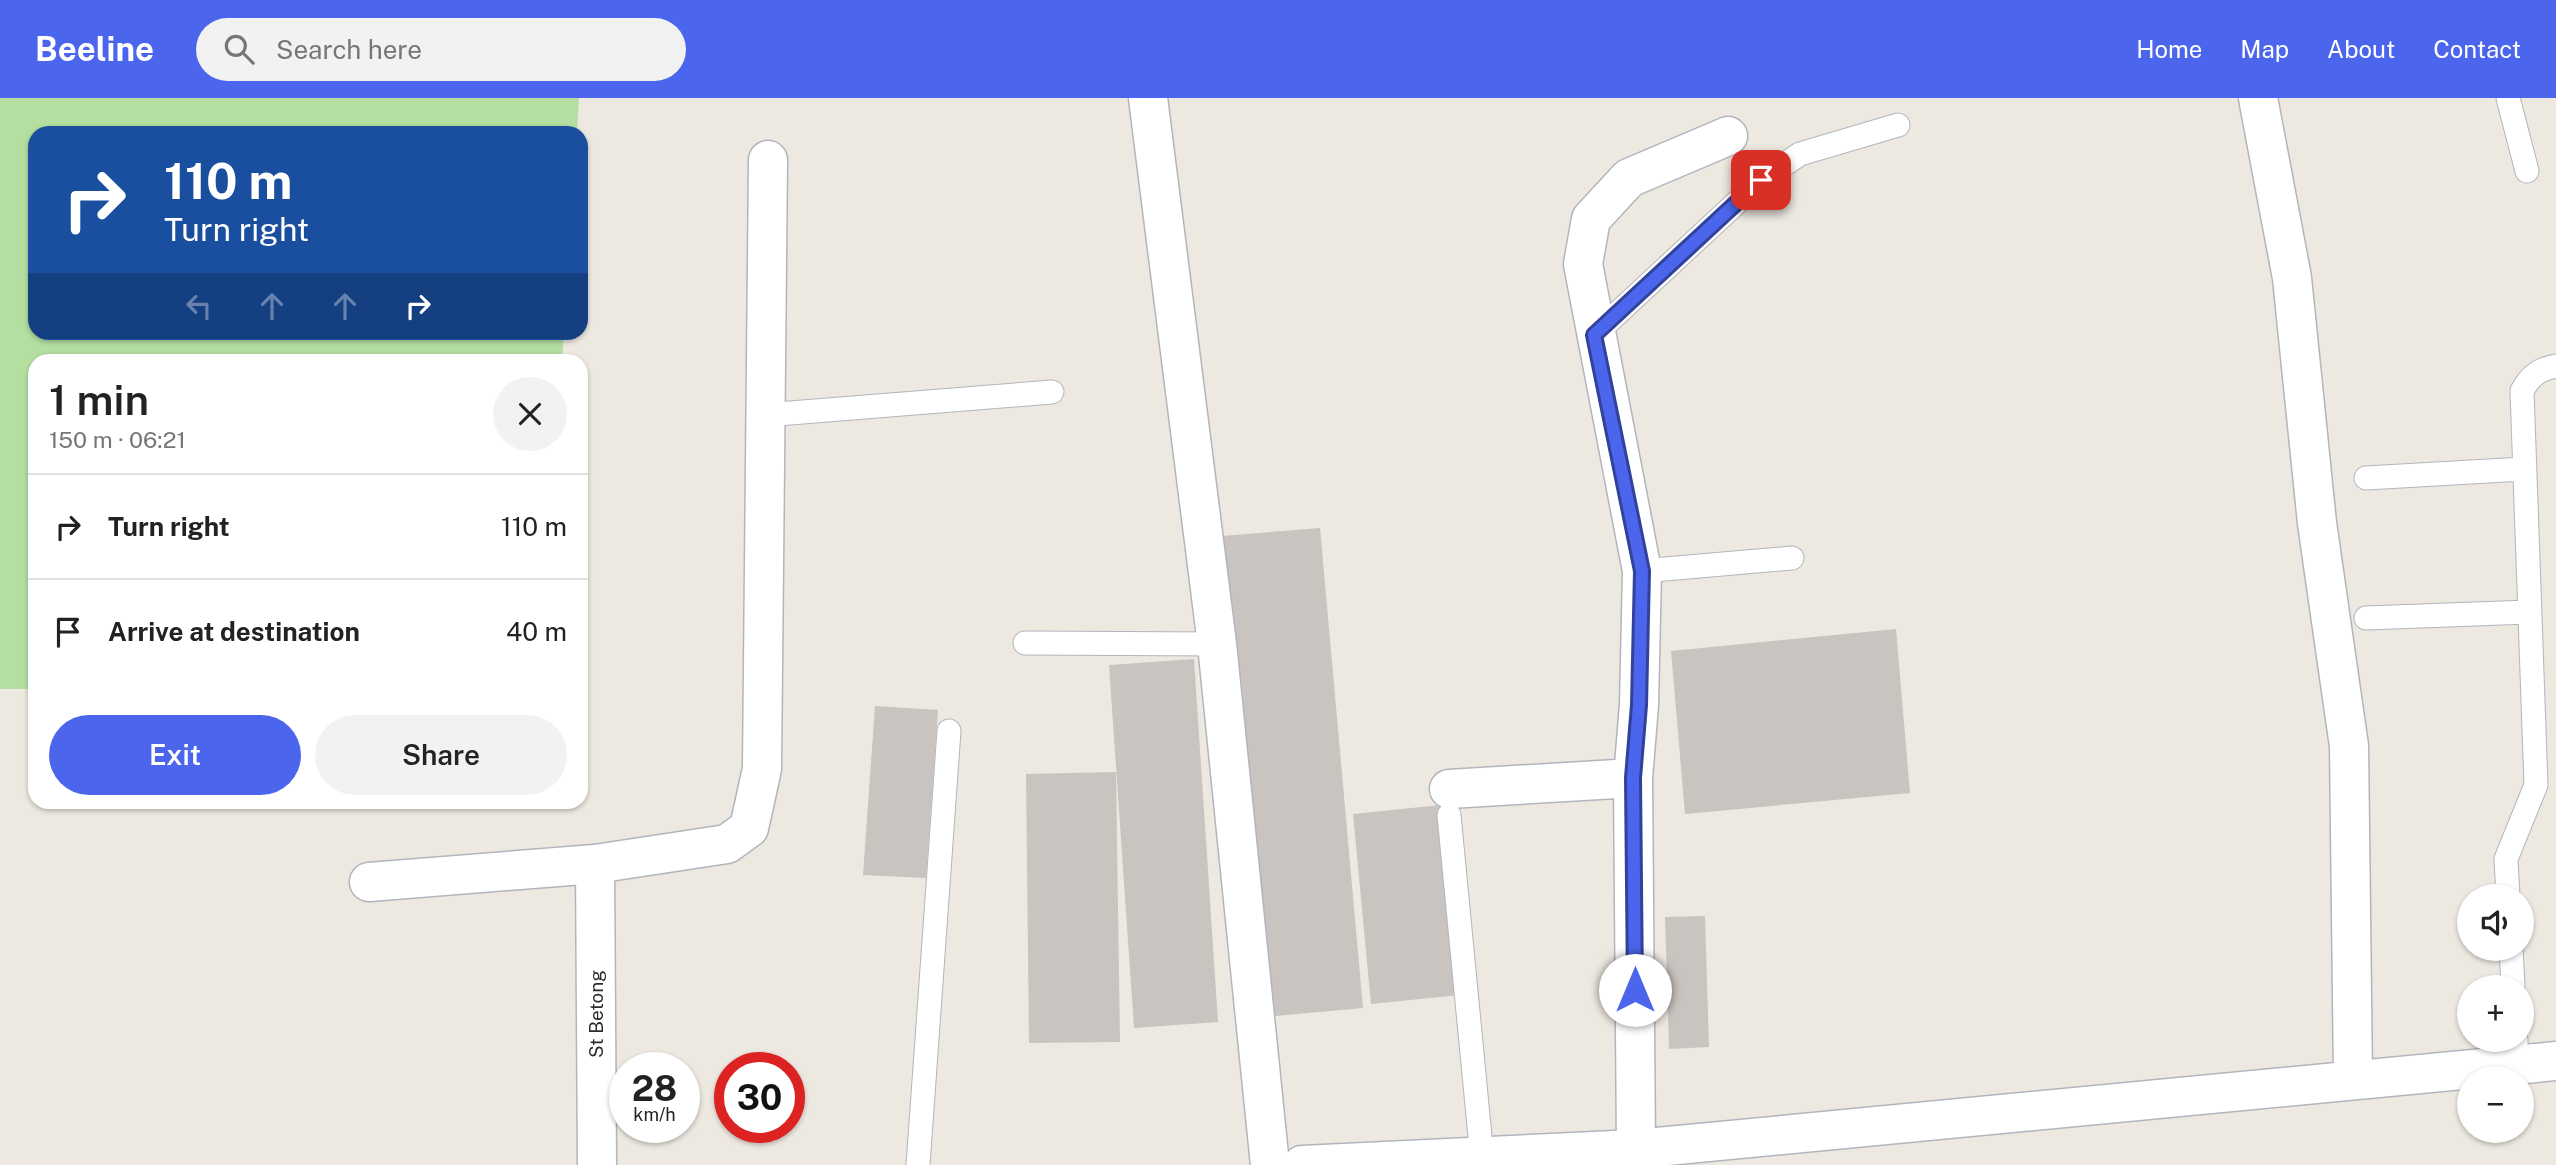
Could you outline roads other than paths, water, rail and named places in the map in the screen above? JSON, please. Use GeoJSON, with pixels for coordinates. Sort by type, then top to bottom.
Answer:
{"type":"FeatureCollection","features":[{"type":"Feature","properties":{"kind":"street"},"geometry":{"type":"LineString","coordinates":[[1148,98],[1217,644],[1270,1165]]}},
{"type":"Feature","properties":{"kind":"street"},"geometry":{"type":"LineString","coordinates":[[2258,98],[2292,278],[2318,523],[2349,746],[2353,1079]]}},
{"type":"Feature","properties":{"kind":"street"},"geometry":{"type":"LineString","coordinates":[[1637,1157],[1633,778],[1639,705],[1642,571],[1594,335],[1583,264],[1591,219],[1629,178],[1728,136]]}},
{"type":"Feature","properties":{"kind":"street"},"geometry":{"type":"LineString","coordinates":[[369,882],[595,864],[727,844],[749,828],[762,769],[768,160]]}},
{"type":"Feature","properties":{"kind":"street"},"geometry":{"type":"LineString","coordinates":[[1449,802],[1633,778]]}},
{"type":"Feature","properties":{"kind":"street","name":"St Betong"},"geometry":{"type":"LineString","coordinates":[[595,864],[597,1165]]}},
{"type":"Feature","properties":{"kind":"street"},"geometry":{"type":"LineString","coordinates":[[1302,1165],[1482,1157],[1637,1157],[2353,1079],[2516,1052],[2556,1061]]}},
{"type":"Feature","properties":{"kind":"lane"},"geometry":{"type":"LineString","coordinates":[[2508,98],[2527,172]]}},
{"type":"Feature","properties":{"kind":"lane"},"geometry":{"type":"LineString","coordinates":[[1594,335],[1761,180],[1800,154],[1898,125]]}},
{"type":"Feature","properties":{"kind":"lane"},"geometry":{"type":"LineString","coordinates":[[2507,884],[2506,859],[2536,785],[2522,391],[2529,379],[2543,368],[2556,366]]}},
{"type":"Feature","properties":{"kind":"lane"},"geometry":{"type":"LineString","coordinates":[[765,415],[1052,392]]}},
{"type":"Feature","properties":{"kind":"lane"},"geometry":{"type":"LineString","coordinates":[[2366,478],[2523,469]]}},
{"type":"Feature","properties":{"kind":"lane"},"geometry":{"type":"LineString","coordinates":[[1642,571],[1792,558]]}},
{"type":"Feature","properties":{"kind":"lane"},"geometry":{"type":"LineString","coordinates":[[2366,618],[2529,612]]}},
{"type":"Feature","properties":{"kind":"lane"},"geometry":{"type":"LineString","coordinates":[[1024,643],[1217,644]]}},
{"type":"Feature","properties":{"kind":"lane"},"geometry":{"type":"LineString","coordinates":[[918,1165],[949,731]]}},
{"type":"Feature","properties":{"kind":"lane"},"geometry":{"type":"LineString","coordinates":[[1449,802],[1482,1157]]}}]}
